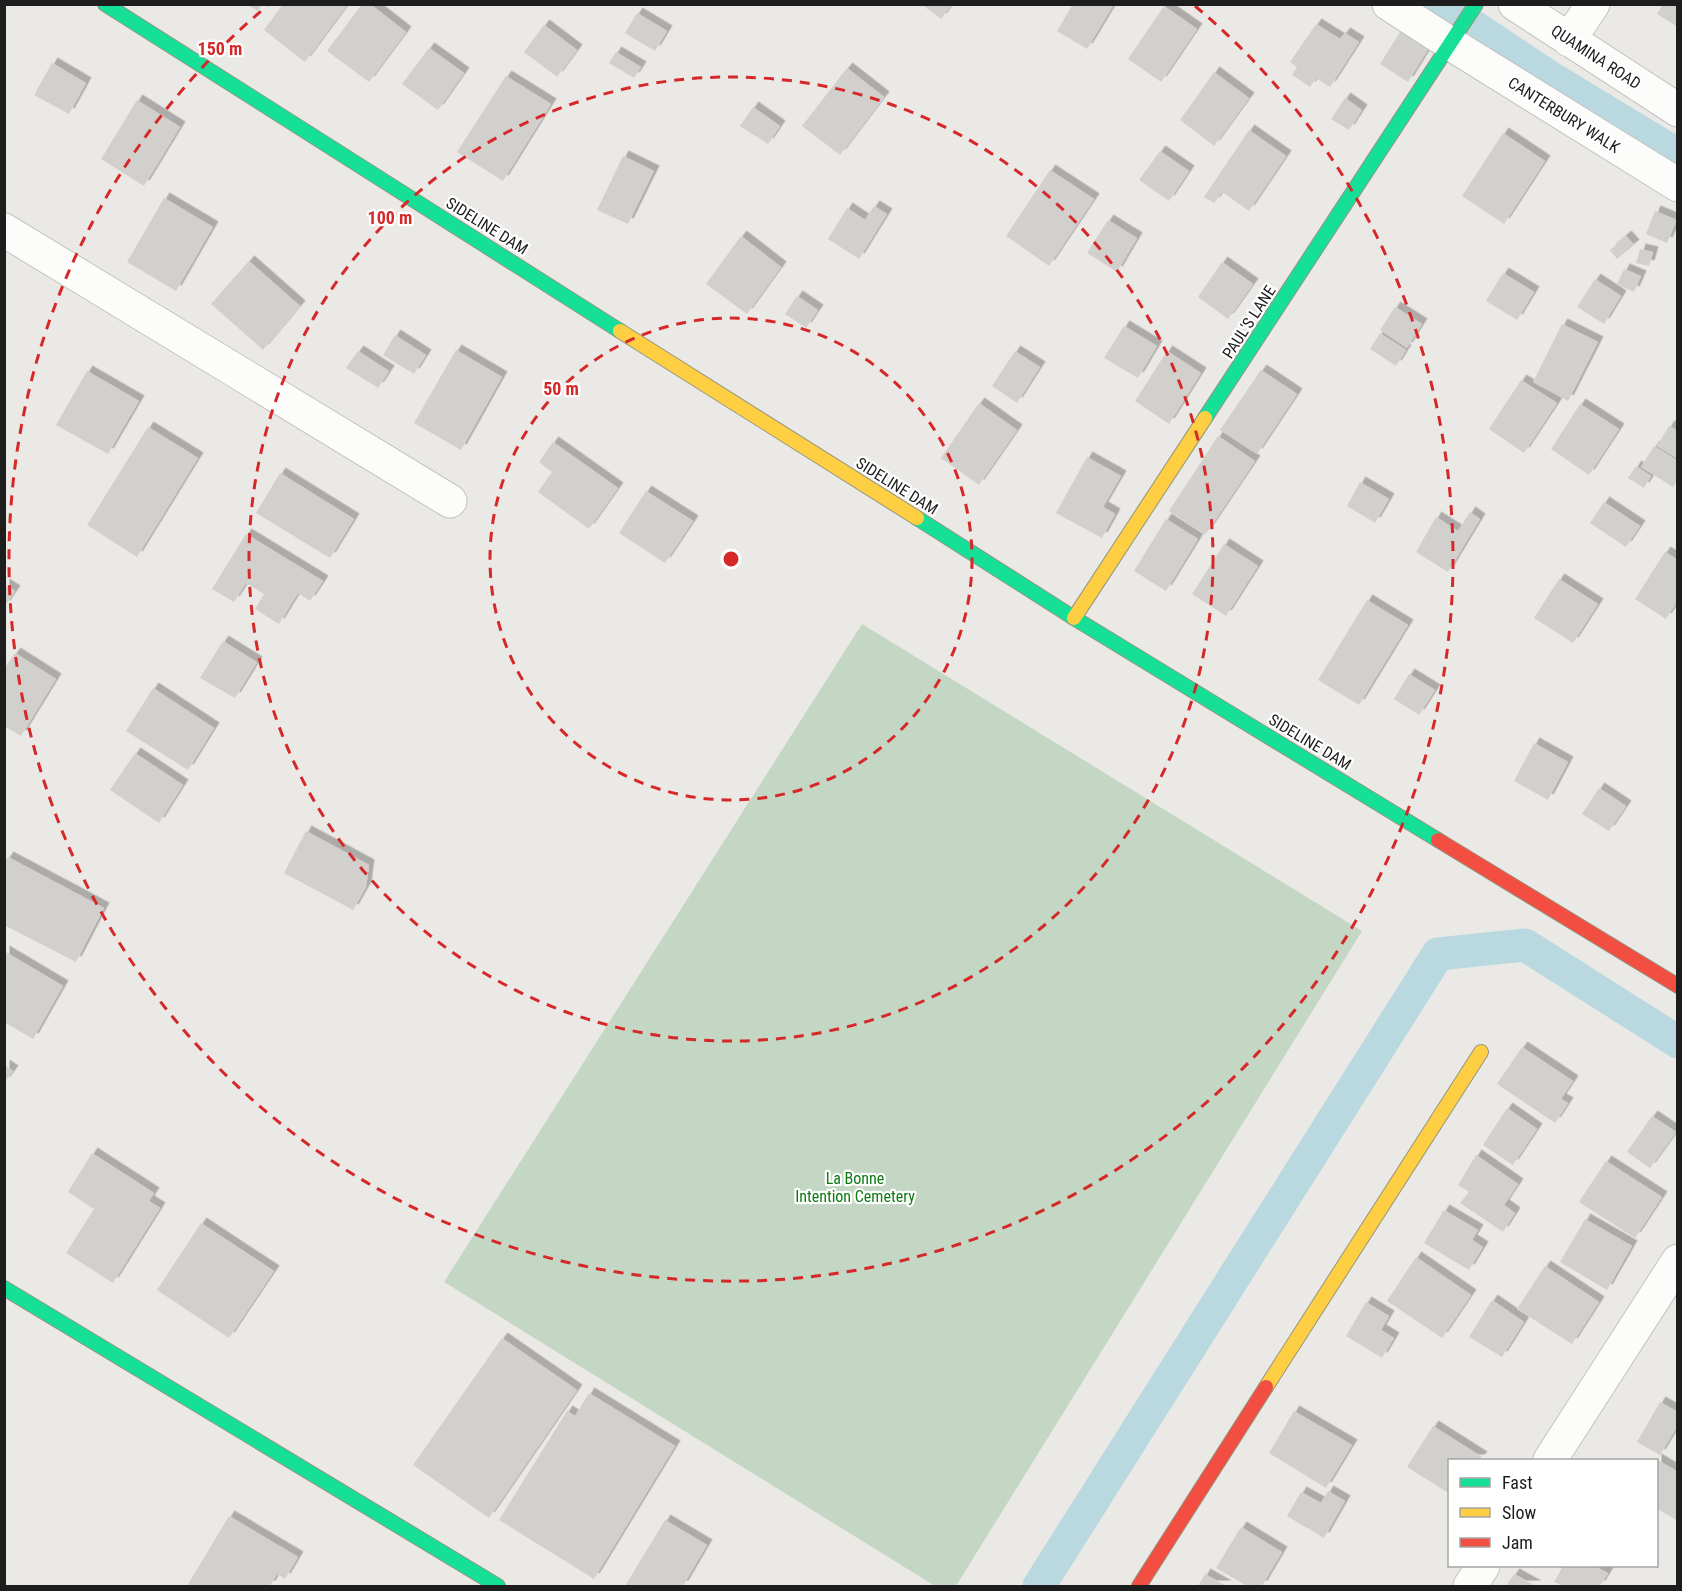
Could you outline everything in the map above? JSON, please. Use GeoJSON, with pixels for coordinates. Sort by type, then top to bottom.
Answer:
{"type":"FeatureCollection","features":[{"type":"Feature","properties":{"kind":"street","name":"SIDELINE DAM"},"geometry":{"type":"LineString","coordinates":[[105,4],[1074,618],[1677,986]]}},
{"type":"Feature","properties":{"kind":"street","name":"CANTERBURY WALK"},"geometry":{"type":"LineString","coordinates":[[1389,4],[1453,40],[1677,185]]}},
{"type":"Feature","properties":{"kind":"street","name":"QUAMINA ROAD"},"geometry":{"type":"LineString","coordinates":[[1515,4],[1677,110]]}},
{"type":"Feature","properties":{"kind":"street"},"geometry":{"type":"LineString","coordinates":[[1569,40],[1593,4]]}},
{"type":"Feature","properties":{"kind":"street"},"geometry":{"type":"LineString","coordinates":[[1453,40],[1475,5]]}},
{"type":"Feature","properties":{"kind":"street","name":"PAUL'S LANE"},"geometry":{"type":"LineString","coordinates":[[1074,618],[1453,40]]}},
{"type":"Feature","properties":{"kind":"street"},"geometry":{"type":"LineString","coordinates":[[4,230],[450,501]]}},
{"type":"Feature","properties":{"kind":"street"},"geometry":{"type":"LineString","coordinates":[[1139,1587],[1481,1052]]}},
{"type":"Feature","properties":{"kind":"street"},"geometry":{"type":"LineString","coordinates":[[1551,1459],[1677,1261]]}},
{"type":"Feature","properties":{"kind":"street"},"geometry":{"type":"LineString","coordinates":[[4,1288],[498,1587]]}},
{"type":"Feature","properties":{"kind":"street"},"geometry":{"type":"LineString","coordinates":[[1470,1587],[1482,1567]]}},
{"type":"Feature","properties":{"kind":"green space","name":"La Bonne Intention Cemetery"},"geometry":{"type":"Polygon","coordinates":[[[862,624],[1362,931],[956,1586],[935,1586],[444,1282],[862,624]]]}},
{"type":"Feature","properties":{"kind":"building"},"geometry":{"type":"Polygon","coordinates":[[[246,4],[261,4],[258,11],[246,4]]]}},
{"type":"Feature","properties":{"kind":"building"},"geometry":{"type":"Polygon","coordinates":[[[283,4],[348,4],[305,62],[264,30],[283,4]]]}},
{"type":"Feature","properties":{"kind":"building"},"geometry":{"type":"Polygon","coordinates":[[[362,4],[370,4],[406,32],[369,82],[327,51],[362,4]]]}},
{"type":"Feature","properties":{"kind":"building"},"geometry":{"type":"Polygon","coordinates":[[[921,4],[952,4],[941,19],[921,4]]]}},
{"type":"Feature","properties":{"kind":"building"},"geometry":{"type":"Polygon","coordinates":[[[1073,4],[1114,4],[1087,49],[1057,31],[1073,4]]]}},
{"type":"Feature","properties":{"kind":"building"},"geometry":{"type":"Polygon","coordinates":[[[1663,4],[1678,4],[1678,27],[1657,14],[1663,4]]]}},
{"type":"Feature","properties":{"kind":"building"},"geometry":{"type":"Polygon","coordinates":[[[1164,6],[1197,29],[1161,82],[1128,59],[1164,6]]]}},
{"type":"Feature","properties":{"kind":"building"},"geometry":{"type":"Polygon","coordinates":[[[637,13],[667,31],[655,51],[625,33],[637,13]]]}},
{"type":"Feature","properties":{"kind":"building"},"geometry":{"type":"Polygon","coordinates":[[[1316,24],[1340,39],[1345,33],[1359,42],[1330,87],[1316,78],[1310,87],[1292,75],[1297,67],[1290,62],[1316,24]]]}},
{"type":"Feature","properties":{"kind":"building"},"geometry":{"type":"Polygon","coordinates":[[[544,25],[577,50],[557,77],[524,52],[544,25]]]}},
{"type":"Feature","properties":{"kind":"building"},"geometry":{"type":"Polygon","coordinates":[[[1402,29],[1430,46],[1408,82],[1380,64],[1402,29]]]}},
{"type":"Feature","properties":{"kind":"building"},"geometry":{"type":"Polygon","coordinates":[[[429,48],[464,73],[438,110],[402,84],[429,48]]]}},
{"type":"Feature","properties":{"kind":"building"},"geometry":{"type":"Polygon","coordinates":[[[616,52],[641,67],[634,78],[609,63],[616,52]]]}},
{"type":"Feature","properties":{"kind":"building"},"geometry":{"type":"Polygon","coordinates":[[[52,63],[86,83],[69,114],[34,95],[52,63]]]}},
{"type":"Feature","properties":{"kind":"building"},"geometry":{"type":"Polygon","coordinates":[[[847,68],[884,97],[840,155],[802,126],[847,68]]]}},
{"type":"Feature","properties":{"kind":"building"},"geometry":{"type":"Polygon","coordinates":[[[1214,72],[1249,98],[1214,146],[1180,120],[1214,72]]]}},
{"type":"Feature","properties":{"kind":"building"},"geometry":{"type":"Polygon","coordinates":[[[506,76],[551,104],[503,181],[457,152],[506,76]]]}},
{"type":"Feature","properties":{"kind":"building"},"geometry":{"type":"Polygon","coordinates":[[[1345,98],[1362,110],[1349,130],[1331,119],[1345,98]]]}},
{"type":"Feature","properties":{"kind":"building"},"geometry":{"type":"Polygon","coordinates":[[[137,100],[180,127],[144,186],[101,159],[137,100]]]}},
{"type":"Feature","properties":{"kind":"building"},"geometry":{"type":"Polygon","coordinates":[[[753,107],[780,126],[768,144],[740,126],[753,107]]]}},
{"type":"Feature","properties":{"kind":"building"},"geometry":{"type":"Polygon","coordinates":[[[1249,130],[1286,156],[1249,211],[1222,192],[1214,203],[1204,197],[1249,130]]]}},
{"type":"Feature","properties":{"kind":"building"},"geometry":{"type":"Polygon","coordinates":[[[1503,133],[1545,161],[1504,224],[1462,196],[1503,133]]]}},
{"type":"Feature","properties":{"kind":"building"},"geometry":{"type":"Polygon","coordinates":[[[1160,151],[1189,171],[1169,201],[1139,180],[1160,151]]]}},
{"type":"Feature","properties":{"kind":"building"},"geometry":{"type":"Polygon","coordinates":[[[623,156],[654,171],[628,224],[597,210],[623,156]]]}},
{"type":"Feature","properties":{"kind":"building"},"geometry":{"type":"Polygon","coordinates":[[[1050,170],[1094,199],[1049,266],[1006,236],[1050,170]]]}},
{"type":"Feature","properties":{"kind":"building"},"geometry":{"type":"Polygon","coordinates":[[[164,198],[213,227],[176,291],[127,262],[164,198]]]}},
{"type":"Feature","properties":{"kind":"building"},"geometry":{"type":"Polygon","coordinates":[[[874,206],[887,214],[859,259],[828,239],[847,208],[865,220],[874,206]]]}},
{"type":"Feature","properties":{"kind":"building"},"geometry":{"type":"Polygon","coordinates":[[[1655,211],[1677,220],[1667,243],[1646,234],[1655,211]]]}},
{"type":"Feature","properties":{"kind":"building"},"geometry":{"type":"Polygon","coordinates":[[[1108,220],[1137,238],[1117,272],[1087,253],[1108,220]]]}},
{"type":"Feature","properties":{"kind":"building"},"geometry":{"type":"Polygon","coordinates":[[[741,236],[781,267],[747,314],[706,284],[741,236]]]}},
{"type":"Feature","properties":{"kind":"building"},"geometry":{"type":"Polygon","coordinates":[[[1626,236],[1634,245],[1617,259],[1610,250],[1626,236]]]}},
{"type":"Feature","properties":{"kind":"building"},"geometry":{"type":"Polygon","coordinates":[[[1640,249],[1653,252],[1649,266],[1636,263],[1640,249]]]}},
{"type":"Feature","properties":{"kind":"building"},"geometry":{"type":"Polygon","coordinates":[[[249,261],[300,306],[263,350],[211,304],[249,261]]]}},
{"type":"Feature","properties":{"kind":"building"},"geometry":{"type":"Polygon","coordinates":[[[1222,262],[1253,284],[1228,319],[1198,297],[1222,262]]]}},
{"type":"Feature","properties":{"kind":"building"},"geometry":{"type":"Polygon","coordinates":[[[1624,269],[1641,276],[1634,292],[1617,284],[1624,269]]]}},
{"type":"Feature","properties":{"kind":"building"},"geometry":{"type":"Polygon","coordinates":[[[1503,273],[1534,292],[1517,320],[1486,301],[1503,273]]]}},
{"type":"Feature","properties":{"kind":"building"},"geometry":{"type":"Polygon","coordinates":[[[1595,279],[1621,296],[1604,324],[1577,307],[1595,279]]]}},
{"type":"Feature","properties":{"kind":"building"},"geometry":{"type":"Polygon","coordinates":[[[797,296],[818,310],[806,328],[785,314],[797,296]]]}},
{"type":"Feature","properties":{"kind":"building"},"geometry":{"type":"Polygon","coordinates":[[[1395,307],[1422,324],[1407,348],[1380,330],[1395,307]]]}},
{"type":"Feature","properties":{"kind":"building"},"geometry":{"type":"Polygon","coordinates":[[[1562,324],[1598,342],[1568,401],[1533,382],[1562,324]]]}},
{"type":"Feature","properties":{"kind":"building"},"geometry":{"type":"Polygon","coordinates":[[[1124,326],[1157,346],[1138,378],[1104,358],[1124,326]]]}},
{"type":"Feature","properties":{"kind":"building"},"geometry":{"type":"Polygon","coordinates":[[[1380,333],[1406,350],[1396,366],[1370,349],[1380,333]]]}},
{"type":"Feature","properties":{"kind":"building"},"geometry":{"type":"Polygon","coordinates":[[[395,335],[426,355],[414,374],[383,355],[395,335]]]}},
{"type":"Feature","properties":{"kind":"building"},"geometry":{"type":"Polygon","coordinates":[[[456,350],[502,377],[461,450],[414,423],[456,350]]]}},
{"type":"Feature","properties":{"kind":"building"},"geometry":{"type":"Polygon","coordinates":[[[358,351],[389,371],[378,388],[346,368],[358,351]]]}},
{"type":"Feature","properties":{"kind":"building"},"geometry":{"type":"Polygon","coordinates":[[[1015,351],[1040,367],[1017,403],[992,386],[1015,351]]]}},
{"type":"Feature","properties":{"kind":"building"},"geometry":{"type":"Polygon","coordinates":[[[1167,351],[1201,373],[1169,424],[1135,401],[1167,351]]]}},
{"type":"Feature","properties":{"kind":"building"},"geometry":{"type":"Polygon","coordinates":[[[1261,370],[1297,394],[1257,454],[1220,430],[1261,370]]]}},
{"type":"Feature","properties":{"kind":"building"},"geometry":{"type":"Polygon","coordinates":[[[87,371],[139,401],[108,454],[56,425],[87,371]]]}},
{"type":"Feature","properties":{"kind":"building"},"geometry":{"type":"Polygon","coordinates":[[[1521,380],[1557,403],[1524,453],[1489,429],[1521,380]]]}},
{"type":"Feature","properties":{"kind":"building"},"geometry":{"type":"Polygon","coordinates":[[[979,403],[1017,430],[979,485],[941,458],[979,403]]]}},
{"type":"Feature","properties":{"kind":"building"},"geometry":{"type":"Polygon","coordinates":[[[1580,404],[1619,429],[1589,475],[1551,449],[1580,404]]]}},
{"type":"Feature","properties":{"kind":"building"},"geometry":{"type":"Polygon","coordinates":[[[1669,426],[1678,431],[1678,459],[1657,446],[1669,426]]]}},
{"type":"Feature","properties":{"kind":"building"},"geometry":{"type":"Polygon","coordinates":[[[148,427],[198,458],[137,557],[87,525],[148,427]]]}},
{"type":"Feature","properties":{"kind":"building"},"geometry":{"type":"Polygon","coordinates":[[[1218,436],[1255,461],[1205,535],[1169,511],[1218,436]]]}},
{"type":"Feature","properties":{"kind":"building"},"geometry":{"type":"Polygon","coordinates":[[[553,442],[618,488],[589,529],[538,492],[552,472],[539,462],[553,442]]]}},
{"type":"Feature","properties":{"kind":"building"},"geometry":{"type":"Polygon","coordinates":[[[1654,446],[1678,461],[1678,479],[1673,487],[1641,467],[1654,446]]]}},
{"type":"Feature","properties":{"kind":"building"},"geometry":{"type":"Polygon","coordinates":[[[1087,457],[1121,476],[1103,507],[1115,514],[1102,538],[1056,513],[1087,457]]]}},
{"type":"Feature","properties":{"kind":"building"},"geometry":{"type":"Polygon","coordinates":[[[1636,466],[1651,476],[1644,488],[1628,478],[1636,466]]]}},
{"type":"Feature","properties":{"kind":"building"},"geometry":{"type":"Polygon","coordinates":[[[280,473],[354,519],[330,558],[256,513],[280,473]]]}},
{"type":"Feature","properties":{"kind":"building"},"geometry":{"type":"Polygon","coordinates":[[[1360,482],[1389,499],[1375,523],[1347,506],[1360,482]]]}},
{"type":"Feature","properties":{"kind":"building"},"geometry":{"type":"Polygon","coordinates":[[[646,491],[693,521],[665,563],[619,533],[646,491]]]}},
{"type":"Feature","properties":{"kind":"building"},"geometry":{"type":"Polygon","coordinates":[[[1604,502],[1640,526],[1626,547],[1590,523],[1604,502]]]}},
{"type":"Feature","properties":{"kind":"building"},"geometry":{"type":"Polygon","coordinates":[[[1470,512],[1480,519],[1448,572],[1416,552],[1436,517],[1458,531],[1470,512]]]}},
{"type":"Feature","properties":{"kind":"building"},"geometry":{"type":"Polygon","coordinates":[[[1166,519],[1198,539],[1166,591],[1134,571],[1166,519]]]}},
{"type":"Feature","properties":{"kind":"building"},"geometry":{"type":"Polygon","coordinates":[[[246,534],[323,581],[310,601],[298,593],[279,624],[255,609],[264,594],[246,583],[234,602],[212,589],[246,534]]]}},
{"type":"Feature","properties":{"kind":"building"},"geometry":{"type":"Polygon","coordinates":[[[1224,544],[1258,566],[1226,616],[1192,594],[1224,544]]]}},
{"type":"Feature","properties":{"kind":"building"},"geometry":{"type":"Polygon","coordinates":[[[1665,552],[1678,560],[1678,600],[1666,619],[1635,599],[1665,552]]]}},
{"type":"Feature","properties":{"kind":"building"},"geometry":{"type":"Polygon","coordinates":[[[1559,579],[1598,604],[1573,643],[1534,618],[1559,579]]]}},
{"type":"Feature","properties":{"kind":"building"},"geometry":{"type":"Polygon","coordinates":[[[4,584],[15,591],[4,607],[4,584]]]}},
{"type":"Feature","properties":{"kind":"building"},"geometry":{"type":"Polygon","coordinates":[[[1367,600],[1408,625],[1359,705],[1318,680],[1367,600]]]}},
{"type":"Feature","properties":{"kind":"building"},"geometry":{"type":"Polygon","coordinates":[[[223,641],[257,662],[235,698],[200,678],[223,641]]]}},
{"type":"Feature","properties":{"kind":"building"},"geometry":{"type":"Polygon","coordinates":[[[15,653],[56,679],[21,736],[4,726],[4,669],[15,653]]]}},
{"type":"Feature","properties":{"kind":"building"},"geometry":{"type":"Polygon","coordinates":[[[1409,674],[1435,690],[1419,715],[1394,699],[1409,674]]]}},
{"type":"Feature","properties":{"kind":"building"},"geometry":{"type":"Polygon","coordinates":[[[153,688],[214,728],[188,770],[126,731],[153,688]]]}},
{"type":"Feature","properties":{"kind":"building"},"geometry":{"type":"Polygon","coordinates":[[[1534,743],[1568,762],[1548,800],[1514,781],[1534,743]]]}},
{"type":"Feature","properties":{"kind":"building"},"geometry":{"type":"Polygon","coordinates":[[[135,753],[183,785],[159,823],[110,790],[135,753]]]}},
{"type":"Feature","properties":{"kind":"building"},"geometry":{"type":"Polygon","coordinates":[[[1599,788],[1626,806],[1609,831],[1582,814],[1599,788]]]}},
{"type":"Feature","properties":{"kind":"building"},"geometry":{"type":"Polygon","coordinates":[[[306,831],[369,865],[366,887],[353,910],[284,873],[306,831]]]}},
{"type":"Feature","properties":{"kind":"building"},"geometry":{"type":"Polygon","coordinates":[[[8,857],[104,908],[76,962],[4,925],[4,863],[8,857]]]}},
{"type":"Feature","properties":{"kind":"building"},"geometry":{"type":"Polygon","coordinates":[[[4,951],[63,986],[33,1039],[4,1022],[4,951]]]}},
{"type":"Feature","properties":{"kind":"building"},"geometry":{"type":"Polygon","coordinates":[[[1522,1047],[1573,1081],[1561,1099],[1568,1103],[1555,1123],[1497,1084],[1522,1047]]]}},
{"type":"Feature","properties":{"kind":"building"},"geometry":{"type":"Polygon","coordinates":[[[4,1065],[13,1071],[4,1083],[4,1065]]]}},
{"type":"Feature","properties":{"kind":"building"},"geometry":{"type":"Polygon","coordinates":[[[1507,1108],[1537,1129],[1513,1165],[1483,1145],[1507,1108]]]}},
{"type":"Feature","properties":{"kind":"building"},"geometry":{"type":"Polygon","coordinates":[[[1652,1116],[1676,1132],[1650,1168],[1627,1152],[1652,1116]]]}},
{"type":"Feature","properties":{"kind":"building"},"geometry":{"type":"Polygon","coordinates":[[[92,1153],[154,1193],[149,1201],[160,1208],[113,1283],[66,1253],[94,1209],[68,1192],[92,1153]]]}},
{"type":"Feature","properties":{"kind":"building"},"geometry":{"type":"Polygon","coordinates":[[[1476,1155],[1518,1184],[1504,1205],[1515,1213],[1503,1232],[1460,1203],[1469,1192],[1458,1185],[1476,1155]]]}},
{"type":"Feature","properties":{"kind":"building"},"geometry":{"type":"Polygon","coordinates":[[[1606,1161],[1662,1197],[1635,1238],[1579,1202],[1606,1161]]]}},
{"type":"Feature","properties":{"kind":"building"},"geometry":{"type":"Polygon","coordinates":[[[1444,1210],[1478,1230],[1472,1240],[1483,1247],[1469,1270],[1424,1243],[1444,1210]]]}},
{"type":"Feature","properties":{"kind":"building"},"geometry":{"type":"Polygon","coordinates":[[[1585,1219],[1632,1246],[1607,1290],[1560,1262],[1585,1219]]]}},
{"type":"Feature","properties":{"kind":"building"},"geometry":{"type":"Polygon","coordinates":[[[201,1223],[274,1271],[229,1338],[157,1290],[201,1223]]]}},
{"type":"Feature","properties":{"kind":"building"},"geometry":{"type":"Polygon","coordinates":[[[1416,1257],[1471,1295],[1442,1338],[1387,1301],[1416,1257]]]}},
{"type":"Feature","properties":{"kind":"building"},"geometry":{"type":"Polygon","coordinates":[[[1545,1266],[1599,1302],[1572,1344],[1517,1309],[1545,1266]]]}},
{"type":"Feature","properties":{"kind":"building"},"geometry":{"type":"Polygon","coordinates":[[[1492,1300],[1524,1322],[1502,1357],[1469,1337],[1492,1300]]]}},
{"type":"Feature","properties":{"kind":"building"},"geometry":{"type":"Polygon","coordinates":[[[1366,1302],[1389,1316],[1381,1330],[1394,1338],[1382,1358],[1346,1336],[1366,1302]]]}},
{"type":"Feature","properties":{"kind":"building"},"geometry":{"type":"Polygon","coordinates":[[[502,1338],[577,1390],[489,1518],[413,1465],[502,1338]]]}},
{"type":"Feature","properties":{"kind":"building"},"geometry":{"type":"Polygon","coordinates":[[[589,1393],[675,1446],[594,1579],[499,1520],[567,1411],[575,1416],[589,1393]]]}},
{"type":"Feature","properties":{"kind":"building"},"geometry":{"type":"Polygon","coordinates":[[[1660,1402],[1678,1412],[1678,1425],[1660,1455],[1637,1442],[1660,1402]]]}},
{"type":"Feature","properties":{"kind":"building"},"geometry":{"type":"Polygon","coordinates":[[[1294,1411],[1352,1445],[1326,1488],[1269,1453],[1294,1411]]]}},
{"type":"Feature","properties":{"kind":"building"},"geometry":{"type":"Polygon","coordinates":[[[1433,1426],[1482,1457],[1480,1459],[1448,1459],[1448,1493],[1407,1467],[1433,1426]]]}},
{"type":"Feature","properties":{"kind":"building"},"geometry":{"type":"Polygon","coordinates":[[[1658,1460],[1678,1472],[1678,1521],[1658,1509],[1658,1460]]]}},
{"type":"Feature","properties":{"kind":"building"},"geometry":{"type":"Polygon","coordinates":[[[1328,1491],[1345,1501],[1324,1538],[1287,1516],[1301,1492],[1321,1503],[1328,1491]]]}},
{"type":"Feature","properties":{"kind":"building"},"geometry":{"type":"Polygon","coordinates":[[[229,1516],[298,1557],[285,1579],[277,1574],[270,1586],[187,1586],[229,1516]]]}},
{"type":"Feature","properties":{"kind":"building"},"geometry":{"type":"Polygon","coordinates":[[[665,1520],[707,1545],[683,1586],[625,1586],[665,1520]]]}},
{"type":"Feature","properties":{"kind":"building"},"geometry":{"type":"Polygon","coordinates":[[[1241,1527],[1282,1552],[1262,1586],[1247,1586],[1216,1568],[1241,1527]]]}},
{"type":"Feature","properties":{"kind":"building"},"geometry":{"type":"Polygon","coordinates":[[[1562,1567],[1596,1567],[1608,1573],[1600,1586],[1564,1586],[1554,1582],[1562,1567]]]}},
{"type":"Feature","properties":{"kind":"building"},"geometry":{"type":"Polygon","coordinates":[[[1205,1574],[1226,1586],[1198,1586],[1205,1574]]]}},
{"type":"Feature","properties":{"kind":"building"},"geometry":{"type":"Polygon","coordinates":[[[1514,1574],[1536,1586],[1506,1586],[1514,1574]]]}},
{"type":"Feature","properties":{"kind":"waterway"},"geometry":{"type":"LineString","coordinates":[[1440,4],[1548,76],[1678,155]]}},
{"type":"Feature","properties":{"kind":"waterway"},"geometry":{"type":"LineString","coordinates":[[1039,1586],[1438,954],[1525,945],[1678,1042]]}},
{"type":"Feature","properties":{"kind":"traffic: fast"},"geometry":{"type":"LineString","coordinates":[[105,4],[620,331]]}},
{"type":"Feature","properties":{"kind":"traffic: fast"},"geometry":{"type":"LineString","coordinates":[[1205,418],[1476,4]]}},
{"type":"Feature","properties":{"kind":"traffic: fast"},"geometry":{"type":"LineString","coordinates":[[917,518],[1074,618],[1438,840]]}},
{"type":"Feature","properties":{"kind":"traffic: fast"},"geometry":{"type":"LineString","coordinates":[[4,1288],[498,1586]]}},
{"type":"Feature","properties":{"kind":"traffic: slow"},"geometry":{"type":"LineString","coordinates":[[620,331],[917,518]]}},
{"type":"Feature","properties":{"kind":"traffic: slow"},"geometry":{"type":"LineString","coordinates":[[1074,618],[1205,418]]}},
{"type":"Feature","properties":{"kind":"traffic: slow"},"geometry":{"type":"LineString","coordinates":[[1266,1387],[1481,1052]]}},
{"type":"Feature","properties":{"kind":"traffic: jam"},"geometry":{"type":"LineString","coordinates":[[1438,840],[1678,986]]}},
{"type":"Feature","properties":{"kind":"traffic: jam"},"geometry":{"type":"LineString","coordinates":[[1139,1586],[1266,1387]]}}]}
